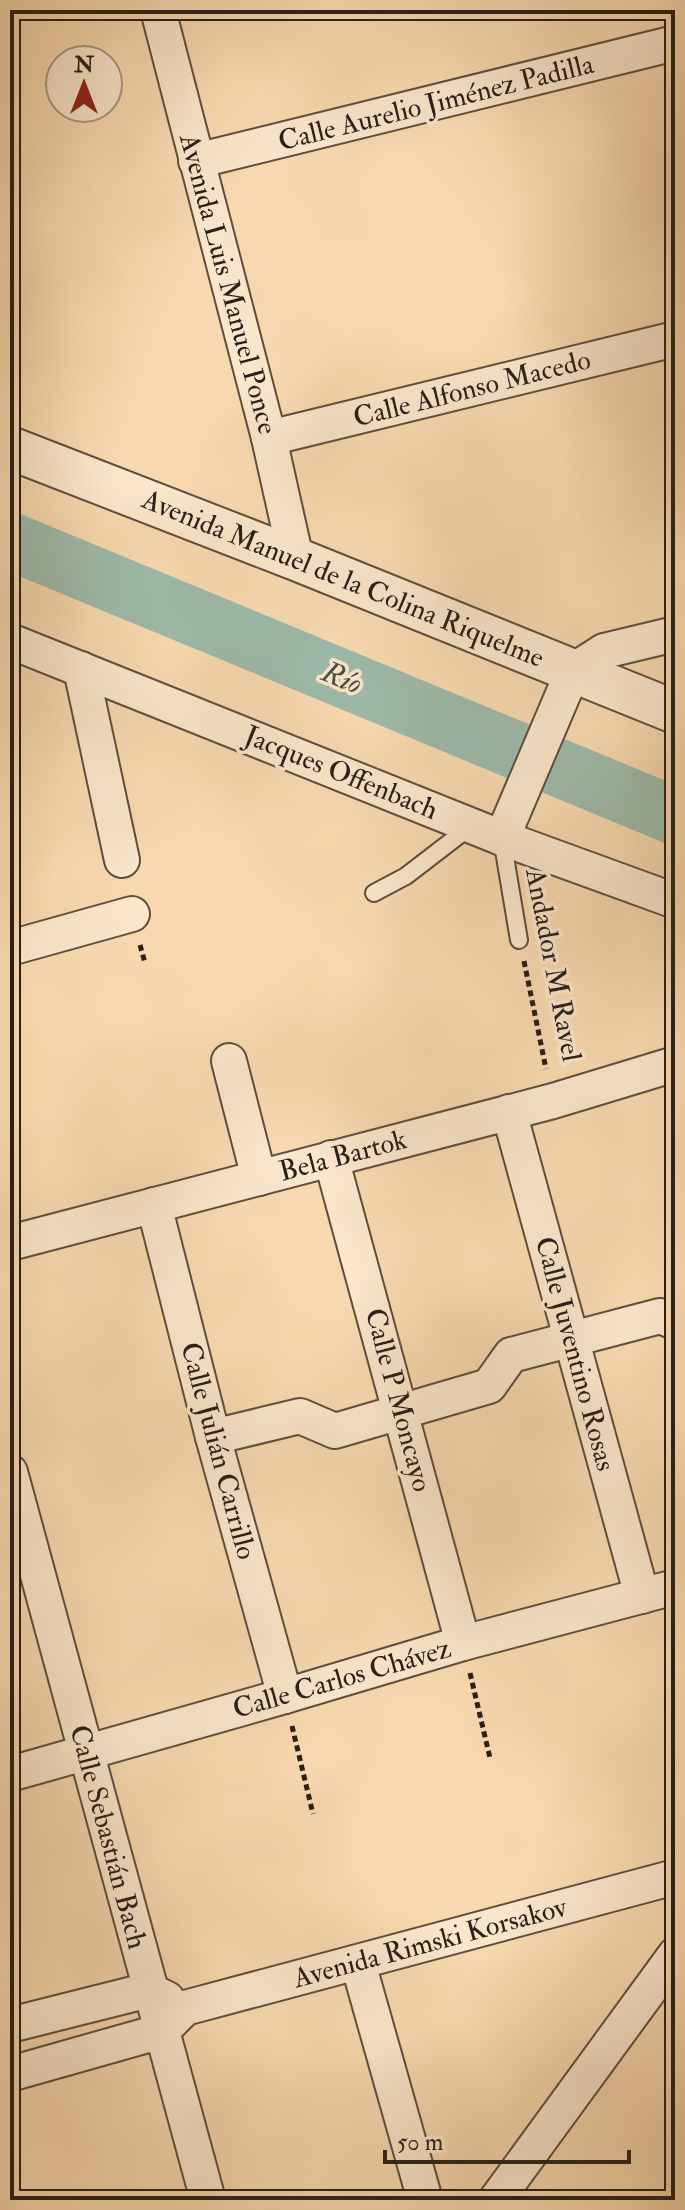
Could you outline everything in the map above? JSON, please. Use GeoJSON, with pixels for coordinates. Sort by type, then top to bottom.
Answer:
{"type":"FeatureCollection","features":[{"type":"Feature","properties":{"kind":"street","name":"Avenida Luis Manuel Ponce"},"geometry":{"type":"LineString","coordinates":[[158,10],[269,438],[296,559]]}},
{"type":"Feature","properties":{"kind":"street","name":"Calle Aurelio Jiménez Padilla"},"geometry":{"type":"LineString","coordinates":[[196,161],[675,43]]}},
{"type":"Feature","properties":{"kind":"street","name":"Calle Alfonso Macedo"},"geometry":{"type":"LineString","coordinates":[[269,438],[675,339]]}},
{"type":"Feature","properties":{"kind":"street","name":"Avenida Manuel de la Colina Riquelme"},"geometry":{"type":"LineString","coordinates":[[10,448],[296,559],[568,684],[675,712]]}},
{"type":"Feature","properties":{"kind":"street"},"geometry":{"type":"LineString","coordinates":[[495,826],[568,684],[604,651],[675,634]]}},
{"type":"Feature","properties":{"kind":"street","name":"Jacques Offenbach"},"geometry":{"type":"LineString","coordinates":[[10,641],[495,826],[675,901]]}},
{"type":"Feature","properties":{"kind":"street"},"geometry":{"type":"LineString","coordinates":[[81,669],[122,860]]}},
{"type":"Feature","properties":{"kind":"street"},"geometry":{"type":"LineString","coordinates":[[10,948],[132,914]]}},
{"type":"Feature","properties":{"kind":"street"},"geometry":{"type":"LineString","coordinates":[[229,1061],[259,1178]]}},
{"type":"Feature","properties":{"kind":"street","name":"Bela Bartok"},"geometry":{"type":"LineString","coordinates":[[10,1243],[553,1101],[675,1064]]}},
{"type":"Feature","properties":{"kind":"street","name":"Calle Juventino Rosas"},"geometry":{"type":"LineString","coordinates":[[509,1112],[642,1596]]}},
{"type":"Feature","properties":{"kind":"street","name":"Calle P Moncayo"},"geometry":{"type":"LineString","coordinates":[[331,1158],[463,1643]]}},
{"type":"Feature","properties":{"kind":"street","name":"Calle Julián Carrillo"},"geometry":{"type":"LineString","coordinates":[[154,1205],[213,1437],[285,1696]]}},
{"type":"Feature","properties":{"kind":"street"},"geometry":{"type":"LineString","coordinates":[[213,1437],[300,1416],[335,1431],[489,1386],[511,1355],[660,1316],[675,1322]]}},
{"type":"Feature","properties":{"kind":"street","name":"Calle Sebastián Bach"},"geometry":{"type":"LineString","coordinates":[[13,1493],[149,1990],[173,2020],[208,2200]]}},
{"type":"Feature","properties":{"kind":"street","name":"Calle Carlos Chávez"},"geometry":{"type":"LineString","coordinates":[[10,1774],[463,1643],[675,1587]]}},
{"type":"Feature","properties":{"kind":"street","name":"Avenida Rimski Korsakov"},"geometry":{"type":"LineString","coordinates":[[13,2064],[173,2020],[358,1963],[675,1877]]}},
{"type":"Feature","properties":{"kind":"street"},"geometry":{"type":"LineString","coordinates":[[496,2200],[675,1955]]}},
{"type":"Feature","properties":{"kind":"street"},"geometry":{"type":"LineString","coordinates":[[358,1963],[425,2200]]}},
{"type":"Feature","properties":{"kind":"street"},"geometry":{"type":"LineString","coordinates":[[10,2025],[149,1990]]}},
{"type":"Feature","properties":{"kind":"lane"},"geometry":{"type":"LineString","coordinates":[[374,893],[495,826]]}},
{"type":"Feature","properties":{"kind":"lane","name":"Andador M Ravel"},"geometry":{"type":"LineString","coordinates":[[495,826],[519,940]]}},
{"type":"Feature","properties":{"kind":"path","name":"Andador M Ravel"},"geometry":{"type":"LineString","coordinates":[[519,940],[553,1101]]}},
{"type":"Feature","properties":{"kind":"path"},"geometry":{"type":"LineString","coordinates":[[463,1643],[490,1758]]}},
{"type":"Feature","properties":{"kind":"path"},"geometry":{"type":"LineString","coordinates":[[285,1696],[313,1814]]}},
{"type":"Feature","properties":{"kind":"waterway","name":"Río"},"geometry":{"type":"LineString","coordinates":[[10,541],[675,816]]}}]}
